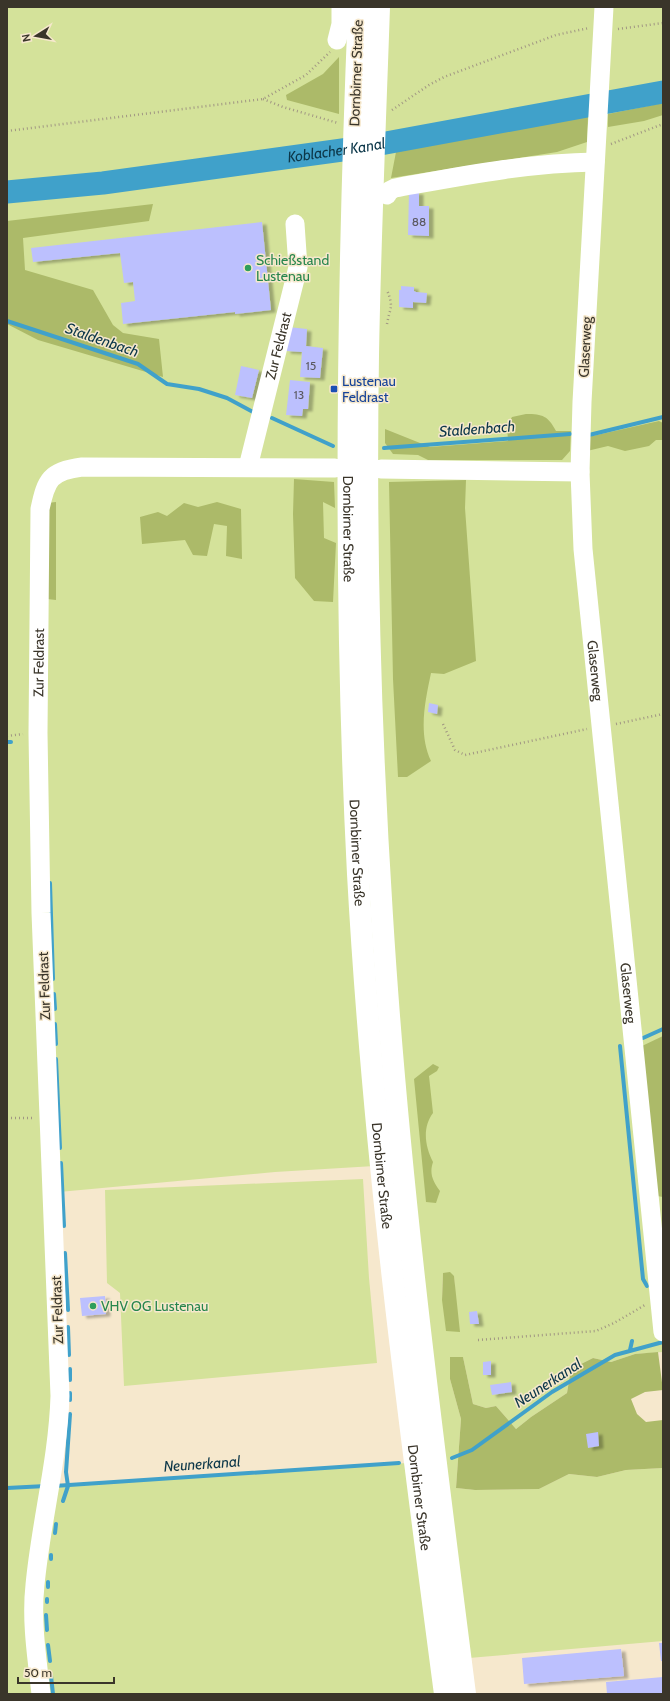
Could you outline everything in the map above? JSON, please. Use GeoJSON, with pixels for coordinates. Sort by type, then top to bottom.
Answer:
{"type":"FeatureCollection","features":[{"type":"Feature","properties":{"kind":"main road","name":"Dornbirner Straße"},"geometry":{"type":"LineString","coordinates":[[359,7],[365,95],[362,179],[368,358],[368,548],[372,728],[381,905],[396,1114],[409,1242],[465,1694]]}},
{"type":"Feature","properties":{"kind":"main road","name":"Dornbirner Straße"},"geometry":{"type":"LineString","coordinates":[[365,95],[379,7]]}},
{"type":"Feature","properties":{"kind":"main road","name":"Dornbirner Straße"},"geometry":{"type":"LineString","coordinates":[[362,179],[349,282],[347,490],[351,672],[359,879],[381,1169],[391,1265],[444,1694]]}},
{"type":"Feature","properties":{"kind":"street"},"geometry":{"type":"LineString","coordinates":[[337,40],[341,24],[341,7]]}},
{"type":"Feature","properties":{"kind":"street","name":"Glaserweg"},"geometry":{"type":"LineString","coordinates":[[604,7],[582,402],[580,472],[582,549],[663,1329]]}},
{"type":"Feature","properties":{"kind":"street"},"geometry":{"type":"LineString","coordinates":[[387,195],[389,191],[395,188],[514,167],[556,163],[596,149]]}},
{"type":"Feature","properties":{"kind":"street","name":"Zur Feldrast"},"geometry":{"type":"LineString","coordinates":[[248,467],[298,268],[295,224]]}},
{"type":"Feature","properties":{"kind":"street","name":"Zur Feldrast"},"geometry":{"type":"LineString","coordinates":[[40,1694],[34,1627],[34,1593],[38,1554],[58,1436],[60,1396],[41,913],[38,733],[40,510],[45,488],[52,477],[65,469],[82,467],[335,468]]}},
{"type":"Feature","properties":{"kind":"street"},"geometry":{"type":"LineString","coordinates":[[380,469],[580,472]]}},
{"type":"Feature","properties":{"kind":"path"},"geometry":{"type":"LineString","coordinates":[[603,27],[624,29],[663,23]]}},
{"type":"Feature","properties":{"kind":"path"},"geometry":{"type":"LineString","coordinates":[[387,114],[440,79],[556,35],[574,30]]}},
{"type":"Feature","properties":{"kind":"path"},"geometry":{"type":"LineString","coordinates":[[7,130],[263,99],[314,69],[326,58],[337,40]]}},
{"type":"Feature","properties":{"kind":"path"},"geometry":{"type":"LineString","coordinates":[[263,99],[283,107],[340,123]]}},
{"type":"Feature","properties":{"kind":"path"},"geometry":{"type":"LineString","coordinates":[[596,149],[663,124]]}},
{"type":"Feature","properties":{"kind":"path"},"geometry":{"type":"LineString","coordinates":[[443,724],[455,750],[466,755],[663,714]]}},
{"type":"Feature","properties":{"kind":"path"},"geometry":{"type":"LineString","coordinates":[[7,1118],[49,1118]]}},
{"type":"Feature","properties":{"kind":"path"},"geometry":{"type":"LineString","coordinates":[[478,1340],[596,1331],[614,1324],[643,1306],[659,1302]]}},
{"type":"Feature","properties":{"kind":"green space"},"geometry":{"type":"Polygon","coordinates":[[[7,7],[663,7],[663,1352],[635,1354],[611,1362],[593,1358],[571,1369],[567,1393],[516,1429],[496,1406],[486,1408],[473,1404],[463,1357],[450,1357],[450,1379],[461,1419],[456,1488],[475,1490],[539,1489],[569,1474],[597,1477],[626,1470],[663,1468],[663,1641],[469,1658],[391,1165],[275,1172],[59,1192],[54,1420],[35,1694],[7,1694],[7,201],[80,193],[384,152],[383,138],[7,184],[7,7]],[[443,1273],[442,1300],[455,1293],[454,1276],[443,1273]]]}},
{"type":"Feature","properties":{"kind":"green space"},"geometry":{"type":"Polygon","coordinates":[[[339,57],[339,114],[287,100],[286,95],[323,74],[339,57]]]}},
{"type":"Feature","properties":{"kind":"green space"},"geometry":{"type":"Polygon","coordinates":[[[663,103],[663,115],[644,121],[608,127],[608,114],[663,103]]]}},
{"type":"Feature","properties":{"kind":"green space"},"geometry":{"type":"Polygon","coordinates":[[[588,116],[587,142],[557,152],[391,178],[396,152],[588,116]]]}},
{"type":"Feature","properties":{"kind":"green space"},"geometry":{"type":"Polygon","coordinates":[[[153,204],[149,221],[23,238],[25,270],[93,290],[113,325],[123,333],[159,339],[163,377],[38,340],[7,324],[7,221],[153,204]]]}},
{"type":"Feature","properties":{"kind":"green space"},"geometry":{"type":"Polygon","coordinates":[[[526,414],[541,415],[550,422],[556,431],[571,431],[570,451],[562,460],[428,460],[418,455],[393,454],[385,443],[385,429],[430,447],[508,441],[507,425],[512,417],[526,414]]]}},
{"type":"Feature","properties":{"kind":"green space"},"geometry":{"type":"Polygon","coordinates":[[[659,421],[663,423],[663,440],[656,440],[649,446],[625,451],[608,446],[587,451],[588,437],[659,421]]]}},
{"type":"Feature","properties":{"kind":"green space"},"geometry":{"type":"Polygon","coordinates":[[[294,479],[334,482],[335,508],[323,502],[324,538],[336,543],[333,602],[314,601],[295,578],[293,514],[294,479]]]}},
{"type":"Feature","properties":{"kind":"green space"},"geometry":{"type":"Polygon","coordinates":[[[466,480],[465,508],[476,661],[444,674],[431,673],[425,706],[424,728],[427,750],[431,761],[407,777],[398,777],[393,679],[389,482],[466,480]]]}},
{"type":"Feature","properties":{"kind":"green space"},"geometry":{"type":"Polygon","coordinates":[[[56,502],[56,600],[47,599],[47,503],[56,502]]]}},
{"type":"Feature","properties":{"kind":"green space"},"geometry":{"type":"Polygon","coordinates":[[[217,502],[241,509],[242,559],[226,556],[227,526],[214,524],[207,556],[193,555],[185,540],[142,544],[140,517],[158,512],[167,516],[184,503],[198,507],[217,502]]]}},
{"type":"Feature","properties":{"kind":"green space"},"geometry":{"type":"Polygon","coordinates":[[[663,1036],[663,1197],[657,1196],[642,1046],[663,1036]]]}},
{"type":"Feature","properties":{"kind":"green space"},"geometry":{"type":"Polygon","coordinates":[[[433,1064],[439,1067],[437,1071],[429,1076],[433,1113],[427,1125],[426,1137],[428,1150],[433,1162],[431,1170],[432,1177],[440,1191],[436,1203],[426,1202],[414,1079],[433,1064]]]}},
{"type":"Feature","properties":{"kind":"green space"},"geometry":{"type":"Polygon","coordinates":[[[363,1179],[369,1278],[377,1363],[124,1386],[120,1293],[107,1283],[105,1190],[363,1179]]]}},
{"type":"Feature","properties":{"kind":"green space"},"geometry":{"type":"Polygon","coordinates":[[[450,1272],[454,1276],[460,1332],[446,1331],[442,1300],[443,1273],[450,1272]]]}},
{"type":"Feature","properties":{"kind":"green space"},"geometry":{"type":"Polygon","coordinates":[[[658,1352],[663,1390],[645,1392],[631,1399],[637,1414],[646,1422],[663,1420],[663,1468],[626,1470],[597,1477],[569,1474],[539,1489],[475,1490],[456,1488],[461,1419],[450,1379],[450,1357],[463,1357],[473,1404],[486,1408],[496,1406],[516,1429],[567,1393],[571,1369],[593,1358],[611,1362],[635,1354],[658,1352]]]}},
{"type":"Feature","properties":{"kind":"green space"},"geometry":{"type":"Polygon","coordinates":[[[407,1463],[437,1694],[45,1694],[39,1614],[55,1486],[407,1463]]]}},
{"type":"Feature","properties":{"kind":"building"},"geometry":{"type":"Polygon","coordinates":[[[409,192],[419,192],[419,206],[429,206],[429,236],[408,235],[409,192]]]}},
{"type":"Feature","properties":{"kind":"building"},"geometry":{"type":"Polygon","coordinates":[[[262,222],[271,310],[235,314],[235,312],[123,324],[121,303],[135,301],[133,282],[124,283],[120,253],[33,262],[31,248],[262,222]]]}},
{"type":"Feature","properties":{"kind":"building"},"geometry":{"type":"Polygon","coordinates":[[[401,286],[414,287],[414,291],[416,292],[427,293],[426,303],[413,302],[413,308],[399,307],[399,290],[401,290],[401,286]]]}},
{"type":"Feature","properties":{"kind":"building"},"geometry":{"type":"Polygon","coordinates":[[[288,327],[307,329],[306,346],[323,348],[320,378],[300,377],[302,352],[286,351],[288,327]]]}},
{"type":"Feature","properties":{"kind":"building"},"geometry":{"type":"Polygon","coordinates":[[[241,366],[259,370],[252,398],[235,395],[241,366]]]}},
{"type":"Feature","properties":{"kind":"building"},"geometry":{"type":"Polygon","coordinates":[[[290,380],[310,382],[308,409],[303,409],[302,416],[286,415],[290,380]]]}},
{"type":"Feature","properties":{"kind":"building"},"geometry":{"type":"Polygon","coordinates":[[[429,703],[438,705],[437,714],[428,712],[429,703]]]}},
{"type":"Feature","properties":{"kind":"building","name":"VHV OG Lustenau"},"geometry":{"type":"Polygon","coordinates":[[[105,1296],[106,1314],[82,1316],[80,1298],[105,1296]]]}},
{"type":"Feature","properties":{"kind":"building"},"geometry":{"type":"Polygon","coordinates":[[[477,1311],[479,1324],[470,1324],[469,1312],[477,1311]]]}},
{"type":"Feature","properties":{"kind":"building"},"geometry":{"type":"Polygon","coordinates":[[[491,1361],[491,1375],[483,1375],[483,1362],[491,1361]]]}},
{"type":"Feature","properties":{"kind":"building"},"geometry":{"type":"Polygon","coordinates":[[[511,1382],[512,1392],[492,1395],[490,1385],[511,1382]]]}},
{"type":"Feature","properties":{"kind":"building"},"geometry":{"type":"Polygon","coordinates":[[[598,1432],[599,1446],[588,1448],[586,1434],[598,1432]]]}},
{"type":"Feature","properties":{"kind":"building"},"geometry":{"type":"Polygon","coordinates":[[[659,1643],[663,1643],[663,1661],[661,1661],[659,1643]]]}},
{"type":"Feature","properties":{"kind":"building"},"geometry":{"type":"Polygon","coordinates":[[[621,1649],[624,1676],[524,1684],[522,1658],[621,1649]]]}},
{"type":"Feature","properties":{"kind":"building"},"geometry":{"type":"Polygon","coordinates":[[[663,1677],[663,1694],[607,1694],[606,1682],[663,1677]]]}},
{"type":"Feature","properties":{"kind":"waterway","name":"Koblacher Kanal"},"geometry":{"type":"LineString","coordinates":[[7,192],[103,183],[364,147],[663,92]]}},
{"type":"Feature","properties":{"kind":"waterway","name":"Staldenbach"},"geometry":{"type":"LineString","coordinates":[[7,321],[138,364],[167,384],[199,389],[227,398],[253,412]]}},
{"type":"Feature","properties":{"kind":"waterway","name":"Staldenbach"},"geometry":{"type":"LineString","coordinates":[[589,435],[663,417]]}},
{"type":"Feature","properties":{"kind":"waterway","name":"Staldenbach"},"geometry":{"type":"LineString","coordinates":[[272,418],[333,446]]}},
{"type":"Feature","properties":{"kind":"waterway","name":"Staldenbach"},"geometry":{"type":"LineString","coordinates":[[384,448],[570,434]]}},
{"type":"Feature","properties":{"kind":"waterway"},"geometry":{"type":"LineString","coordinates":[[50,883],[53,979]]}},
{"type":"Feature","properties":{"kind":"waterway"},"geometry":{"type":"LineString","coordinates":[[54,994],[55,1009]]}},
{"type":"Feature","properties":{"kind":"waterway"},"geometry":{"type":"LineString","coordinates":[[55,1024],[56,1044]]}},
{"type":"Feature","properties":{"kind":"waterway"},"geometry":{"type":"LineString","coordinates":[[643,1038],[663,1029]]}},
{"type":"Feature","properties":{"kind":"waterway"},"geometry":{"type":"LineString","coordinates":[[620,1046],[643,1279],[647,1286]]}},
{"type":"Feature","properties":{"kind":"waterway"},"geometry":{"type":"LineString","coordinates":[[56,1059],[60,1148]]}},
{"type":"Feature","properties":{"kind":"waterway"},"geometry":{"type":"LineString","coordinates":[[61,1163],[64,1226]]}},
{"type":"Feature","properties":{"kind":"waterway"},"geometry":{"type":"LineString","coordinates":[[65,1253],[68,1310]]}},
{"type":"Feature","properties":{"kind":"waterway"},"geometry":{"type":"LineString","coordinates":[[68,1327],[69,1355]]}},
{"type":"Feature","properties":{"kind":"waterway"},"geometry":{"type":"LineString","coordinates":[[630,1350],[632,1341]]}},
{"type":"Feature","properties":{"kind":"waterway","name":"Neunerkanal"},"geometry":{"type":"LineString","coordinates":[[452,1458],[472,1450],[552,1392],[615,1355],[663,1342]]}},
{"type":"Feature","properties":{"kind":"waterway"},"geometry":{"type":"LineString","coordinates":[[70,1369],[70,1380]]}},
{"type":"Feature","properties":{"kind":"waterway"},"geometry":{"type":"LineString","coordinates":[[70,1393],[70,1400]]}},
{"type":"Feature","properties":{"kind":"waterway"},"geometry":{"type":"LineString","coordinates":[[63,1501],[68,1486],[66,1472],[70,1414]]}},
{"type":"Feature","properties":{"kind":"waterway","name":"Neunerkanal"},"geometry":{"type":"LineString","coordinates":[[54,1486],[399,1463]]}},
{"type":"Feature","properties":{"kind":"waterway","name":"Neunerkanal"},"geometry":{"type":"LineString","coordinates":[[7,1488],[46,1486]]}},
{"type":"Feature","properties":{"kind":"waterway"},"geometry":{"type":"LineString","coordinates":[[55,1533],[56,1524]]}},
{"type":"Feature","properties":{"kind":"waterway"},"geometry":{"type":"LineString","coordinates":[[48,1582],[48,1587]]}},
{"type":"Feature","properties":{"kind":"waterway"},"geometry":{"type":"LineString","coordinates":[[46,1615],[47,1630]]}},
{"type":"Feature","properties":{"kind":"waterway"},"geometry":{"type":"LineString","coordinates":[[48,1645],[50,1661]]}},
{"type":"Feature","properties":{"kind":"waterway"},"geometry":{"type":"LineString","coordinates":[[51,1676],[53,1694]]}},
{"type":"Feature","properties":{"kind":"place","name":"Schießstand Lustenau"},"geometry":{"type":"Point","coordinates":[248,268]}},
{"type":"Feature","properties":{"kind":"place","name":"Lustenau Feldrast"},"geometry":{"type":"Point","coordinates":[334,389]}},
{"type":"Feature","properties":{"kind":"place","name":"VHV OG Lustenau"},"geometry":{"type":"Point","coordinates":[93,1306]}}]}
